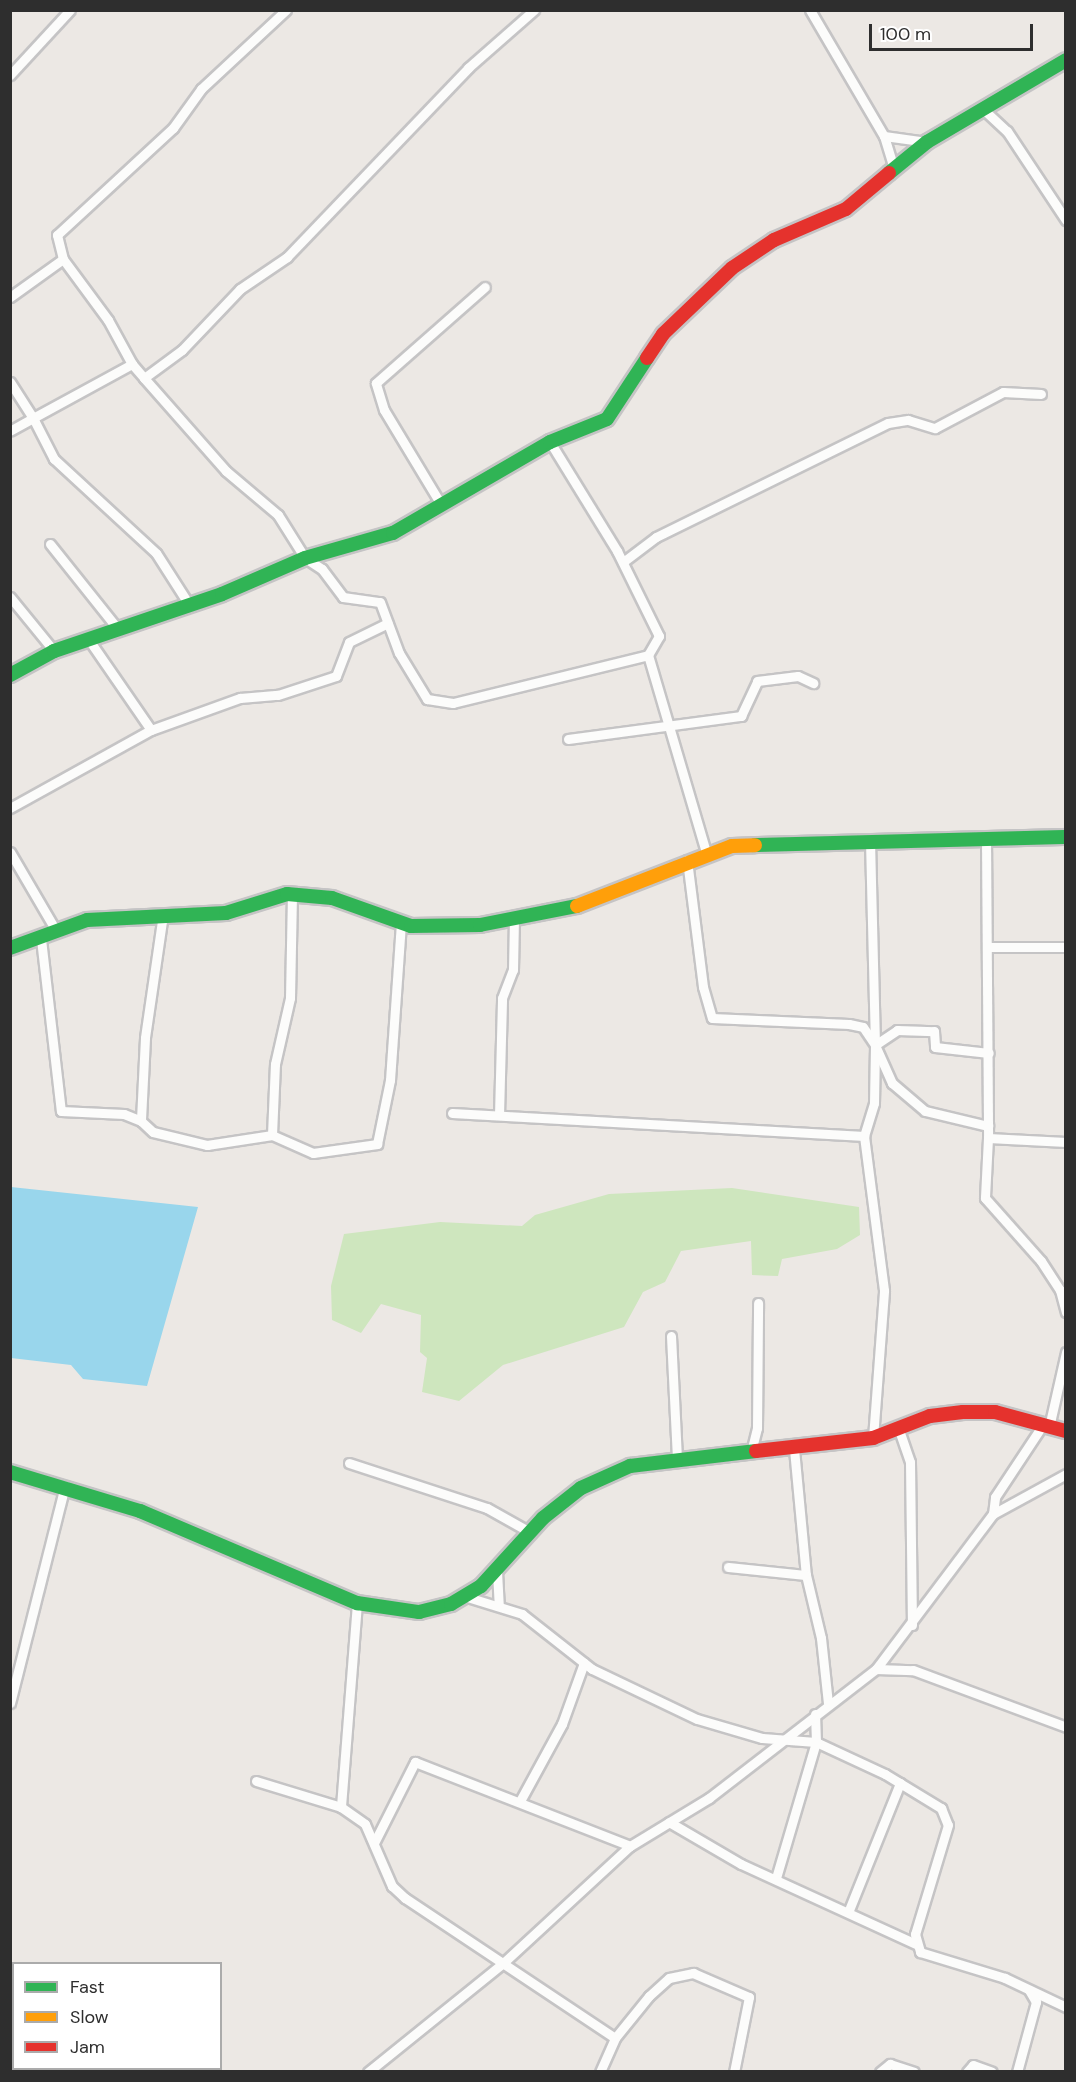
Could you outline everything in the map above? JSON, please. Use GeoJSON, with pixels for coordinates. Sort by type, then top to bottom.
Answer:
{"type":"FeatureCollection","features":[{"type":"Feature","properties":{"kind":"street"},"geometry":{"type":"LineString","coordinates":[[10,75],[70,10]]}},
{"type":"Feature","properties":{"kind":"street"},"geometry":{"type":"LineString","coordinates":[[286,10],[201,89],[173,128],[103,195],[66,222],[57,235],[63,259],[108,320],[132,364],[226,471],[278,515],[305,558],[322,569],[343,597],[380,602],[399,653],[427,699],[453,703],[648,655],[659,636],[623,562],[550,442]]}},
{"type":"Feature","properties":{"kind":"street"},"geometry":{"type":"LineString","coordinates":[[144,378],[219,316],[240,289],[287,257],[468,68],[534,10]]}},
{"type":"Feature","properties":{"kind":"street"},"geometry":{"type":"LineString","coordinates":[[810,10],[884,136],[894,169]]}},
{"type":"Feature","properties":{"kind":"street"},"geometry":{"type":"LineString","coordinates":[[10,675],[54,651],[89,640],[305,558],[393,533],[550,442],[616,411],[663,334],[732,268],[774,240],[846,209],[927,142],[1065,60]]}},
{"type":"Feature","properties":{"kind":"street"},"geometry":{"type":"LineString","coordinates":[[983,109],[1008,131],[1065,220]]}},
{"type":"Feature","properties":{"kind":"street"},"geometry":{"type":"LineString","coordinates":[[884,136],[927,142]]}},
{"type":"Feature","properties":{"kind":"street"},"geometry":{"type":"LineString","coordinates":[[10,297],[63,259]]}},
{"type":"Feature","properties":{"kind":"street"},"geometry":{"type":"LineString","coordinates":[[442,506],[384,410],[376,383],[485,287]]}},
{"type":"Feature","properties":{"kind":"street"},"geometry":{"type":"LineString","coordinates":[[10,431],[132,364]]}},
{"type":"Feature","properties":{"kind":"street"},"geometry":{"type":"LineString","coordinates":[[10,382],[33,418],[54,459],[156,553],[188,603]]}},
{"type":"Feature","properties":{"kind":"street"},"geometry":{"type":"LineString","coordinates":[[623,562],[656,537],[888,423],[908,420],[935,428],[1003,392],[1041,394]]}},
{"type":"Feature","properties":{"kind":"street"},"geometry":{"type":"LineString","coordinates":[[50,544],[117,628]]}},
{"type":"Feature","properties":{"kind":"street"},"geometry":{"type":"LineString","coordinates":[[10,597],[54,651]]}},
{"type":"Feature","properties":{"kind":"street"},"geometry":{"type":"LineString","coordinates":[[10,808],[151,730],[240,698],[278,695],[336,676],[349,642],[388,623]]}},
{"type":"Feature","properties":{"kind":"street"},"geometry":{"type":"LineString","coordinates":[[89,640],[151,730]]}},
{"type":"Feature","properties":{"kind":"street"},"geometry":{"type":"LineString","coordinates":[[648,655],[655,665],[668,728],[706,852]]}},
{"type":"Feature","properties":{"kind":"street"},"geometry":{"type":"LineString","coordinates":[[568,739],[668,728],[741,716],[757,681],[798,676],[813,683]]}},
{"type":"Feature","properties":{"kind":"street"},"geometry":{"type":"LineString","coordinates":[[10,948],[41,939],[55,929],[119,914],[226,913],[270,896],[291,894],[332,898],[401,922],[451,928],[514,920],[588,904],[706,852],[732,846],[870,840],[1065,837]]}},
{"type":"Feature","properties":{"kind":"street"},"geometry":{"type":"LineString","coordinates":[[986,838],[989,1053],[985,1198],[1041,1261],[1060,1290],[1065,1312]]}},
{"type":"Feature","properties":{"kind":"street"},"geometry":{"type":"LineString","coordinates":[[870,840],[875,1045],[874,1103],[864,1136],[884,1290],[873,1438]]}},
{"type":"Feature","properties":{"kind":"street"},"geometry":{"type":"LineString","coordinates":[[10,852],[55,929]]}},
{"type":"Feature","properties":{"kind":"street"},"geometry":{"type":"LineString","coordinates":[[687,860],[703,987],[712,1018],[849,1024],[863,1027],[875,1045],[892,1083],[925,1111],[988,1126]]}},
{"type":"Feature","properties":{"kind":"street"},"geometry":{"type":"LineString","coordinates":[[272,1134],[275,1064],[290,998],[291,894]]}},
{"type":"Feature","properties":{"kind":"street"},"geometry":{"type":"LineString","coordinates":[[141,1122],[144,1038],[163,914]]}},
{"type":"Feature","properties":{"kind":"street"},"geometry":{"type":"LineString","coordinates":[[499,1115],[502,998],[513,970],[514,920]]}},
{"type":"Feature","properties":{"kind":"street"},"geometry":{"type":"LineString","coordinates":[[41,939],[61,1111],[124,1114],[141,1122],[153,1132],[207,1145],[272,1134],[313,1154],[377,1144],[390,1080],[401,922]]}},
{"type":"Feature","properties":{"kind":"street"},"geometry":{"type":"LineString","coordinates":[[987,946],[1065,947]]}},
{"type":"Feature","properties":{"kind":"street"},"geometry":{"type":"LineString","coordinates":[[875,1045],[897,1030],[934,1031],[934,1047],[989,1053]]}},
{"type":"Feature","properties":{"kind":"street"},"geometry":{"type":"LineString","coordinates":[[452,1113],[864,1136]]}},
{"type":"Feature","properties":{"kind":"street"},"geometry":{"type":"LineString","coordinates":[[988,1138],[1065,1142]]}},
{"type":"Feature","properties":{"kind":"street"},"geometry":{"type":"LineString","coordinates":[[751,1452],[757,1428],[758,1303]]}},
{"type":"Feature","properties":{"kind":"street"},"geometry":{"type":"LineString","coordinates":[[671,1336],[677,1457]]}},
{"type":"Feature","properties":{"kind":"street"},"geometry":{"type":"LineString","coordinates":[[993,1514],[994,1497],[1046,1426],[1065,1352]]}},
{"type":"Feature","properties":{"kind":"street"},"geometry":{"type":"LineString","coordinates":[[10,1472],[65,1486],[357,1603],[419,1612],[464,1596],[497,1571],[528,1531],[602,1476],[677,1457],[794,1449],[873,1438],[899,1430],[930,1416],[963,1412],[995,1412],[1065,1431]]}},
{"type":"Feature","properties":{"kind":"street"},"geometry":{"type":"LineString","coordinates":[[899,1430],[910,1462],[912,1625]]}},
{"type":"Feature","properties":{"kind":"street"},"geometry":{"type":"LineString","coordinates":[[794,1449],[806,1575],[821,1638],[828,1703]]}},
{"type":"Feature","properties":{"kind":"street"},"geometry":{"type":"LineString","coordinates":[[349,1463],[487,1508],[528,1531]]}},
{"type":"Feature","properties":{"kind":"street"},"geometry":{"type":"LineString","coordinates":[[368,2072],[502,1964],[630,1846],[669,1822],[876,1669],[912,1625],[993,1514],[1065,1474]]}},
{"type":"Feature","properties":{"kind":"street"},"geometry":{"type":"LineString","coordinates":[[10,1703],[65,1486]]}},
{"type":"Feature","properties":{"kind":"street"},"geometry":{"type":"LineString","coordinates":[[728,1567],[806,1575]]}},
{"type":"Feature","properties":{"kind":"street"},"geometry":{"type":"LineString","coordinates":[[497,1571],[494,1588],[500,1605]]}},
{"type":"Feature","properties":{"kind":"street"},"geometry":{"type":"LineString","coordinates":[[464,1596],[500,1605],[522,1614],[584,1662],[697,1719],[762,1738],[816,1742],[900,1783],[941,1808],[948,1825],[916,1944]]}},
{"type":"Feature","properties":{"kind":"street"},"geometry":{"type":"LineString","coordinates":[[341,1807],[357,1603]]}},
{"type":"Feature","properties":{"kind":"street"},"geometry":{"type":"LineString","coordinates":[[520,1801],[562,1724],[584,1662]]}},
{"type":"Feature","properties":{"kind":"street"},"geometry":{"type":"LineString","coordinates":[[876,1669],[913,1670],[954,1683],[1065,1727]]}},
{"type":"Feature","properties":{"kind":"street"},"geometry":{"type":"LineString","coordinates":[[776,1878],[816,1742],[814,1714]]}},
{"type":"Feature","properties":{"kind":"street"},"geometry":{"type":"LineString","coordinates":[[374,1843],[415,1762],[520,1801],[630,1846]]}},
{"type":"Feature","properties":{"kind":"street"},"geometry":{"type":"LineString","coordinates":[[256,1781],[341,1807],[365,1824],[392,1886],[405,1898],[615,2038]]}},
{"type":"Feature","properties":{"kind":"street"},"geometry":{"type":"LineString","coordinates":[[849,1910],[900,1783]]}},
{"type":"Feature","properties":{"kind":"street"},"geometry":{"type":"LineString","coordinates":[[669,1822],[776,1878],[849,1910],[916,1944],[925,1955],[964,1964],[1065,2007]]}},
{"type":"Feature","properties":{"kind":"street"},"geometry":{"type":"LineString","coordinates":[[600,2072],[615,2038],[669,1978],[693,1973],[749,1997],[734,2072]]}},
{"type":"Feature","properties":{"kind":"street"},"geometry":{"type":"LineString","coordinates":[[1017,2072],[1036,2002],[1029,1990]]}},
{"type":"Feature","properties":{"kind":"street"},"geometry":{"type":"LineString","coordinates":[[880,2072],[890,2064],[914,2072]]}},
{"type":"Feature","properties":{"kind":"street"},"geometry":{"type":"LineString","coordinates":[[967,2072],[973,2065],[992,2072]]}},
{"type":"Feature","properties":{"kind":"green space"},"geometry":{"type":"Polygon","coordinates":[[[732,1188],[859,1207],[860,1235],[837,1249],[782,1259],[778,1276],[752,1275],[751,1241],[681,1251],[665,1282],[643,1292],[624,1327],[503,1365],[459,1401],[422,1392],[427,1358],[420,1352],[421,1315],[381,1304],[361,1333],[332,1320],[331,1286],[344,1234],[440,1222],[522,1226],[535,1215],[609,1194],[732,1188]]]}},
{"type":"Feature","properties":{"kind":"water"},"geometry":{"type":"Polygon","coordinates":[[[11,1187],[198,1207],[147,1386],[83,1379],[71,1365],[11,1358],[11,1187]]]}},
{"type":"Feature","properties":{"kind":"traffic: fast"},"geometry":{"type":"LineString","coordinates":[[889,173],[927,142],[1066,60]]}},
{"type":"Feature","properties":{"kind":"traffic: fast"},"geometry":{"type":"LineString","coordinates":[[10,675],[54,651],[222,594],[305,558],[393,533],[550,442],[607,419],[647,358]]}},
{"type":"Feature","properties":{"kind":"traffic: fast"},"geometry":{"type":"LineString","coordinates":[[755,845],[1066,837]]}},
{"type":"Feature","properties":{"kind":"traffic: fast"},"geometry":{"type":"LineString","coordinates":[[10,948],[87,920],[226,913],[287,894],[332,898],[411,926],[480,925],[577,906]]}},
{"type":"Feature","properties":{"kind":"traffic: fast"},"geometry":{"type":"LineString","coordinates":[[10,1472],[140,1511],[357,1603],[419,1612],[451,1604],[481,1586],[543,1518],[581,1488],[630,1466],[756,1451]]}},
{"type":"Feature","properties":{"kind":"traffic: slow"},"geometry":{"type":"LineString","coordinates":[[577,906],[732,846],[755,845]]}},
{"type":"Feature","properties":{"kind":"traffic: jam"},"geometry":{"type":"LineString","coordinates":[[647,358],[663,334],[732,268],[774,240],[846,209],[889,173]]}},
{"type":"Feature","properties":{"kind":"traffic: jam"},"geometry":{"type":"LineString","coordinates":[[756,1451],[873,1438],[930,1416],[963,1412],[995,1412],[1066,1431]]}}]}
